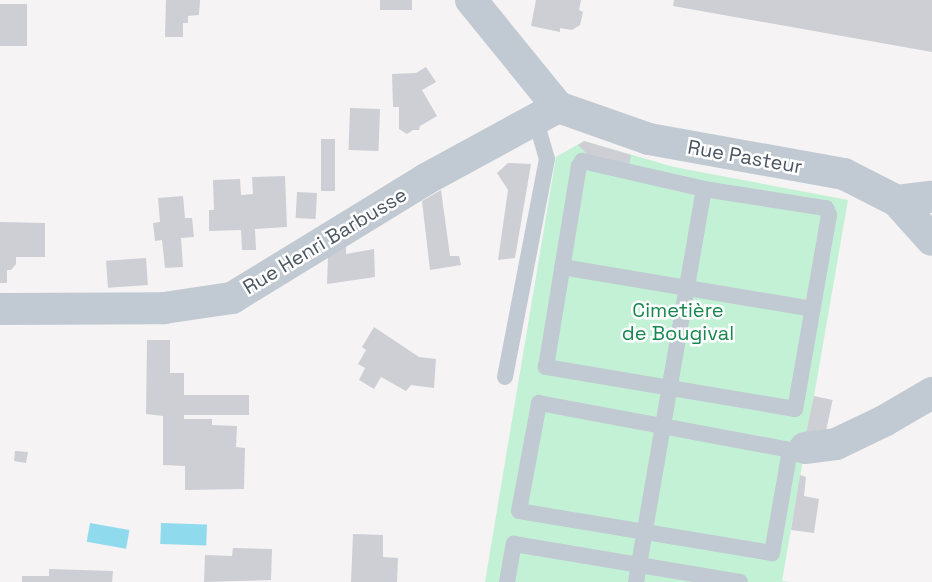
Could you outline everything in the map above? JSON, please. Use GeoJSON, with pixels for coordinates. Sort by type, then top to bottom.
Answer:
{"type":"FeatureCollection","features":[{"type":"Feature","properties":{"kind":"street"},"geometry":{"type":"LineString","coordinates":[[471,0],[546,112]]}},
{"type":"Feature","properties":{"kind":"street","name":"Rue Pasteur"},"geometry":{"type":"LineString","coordinates":[[546,112],[649,139],[844,174],[897,201]]}},
{"type":"Feature","properties":{"kind":"street","name":"Rue Henri Barbusse"},"geometry":{"type":"LineString","coordinates":[[0,309],[164,308],[232,298],[426,179],[546,112]]}},
{"type":"Feature","properties":{"kind":"street"},"geometry":{"type":"LineString","coordinates":[[897,201],[932,197]]}},
{"type":"Feature","properties":{"kind":"street"},"geometry":{"type":"LineString","coordinates":[[897,201],[932,240]]}},
{"type":"Feature","properties":{"kind":"street"},"geometry":{"type":"LineString","coordinates":[[797,449],[836,444],[884,421],[932,393]]}},
{"type":"Feature","properties":{"kind":"lane"},"geometry":{"type":"LineString","coordinates":[[505,377],[547,159],[546,112]]}},
{"type":"Feature","properties":{"kind":"lane"},"geometry":{"type":"LineString","coordinates":[[582,161],[704,189],[826,208],[829,215],[795,409],[546,367],[562,267],[579,166],[582,161]]}},
{"type":"Feature","properties":{"kind":"lane"},"geometry":{"type":"LineString","coordinates":[[638,574],[643,531],[704,189]]}},
{"type":"Feature","properties":{"kind":"lane"},"geometry":{"type":"LineString","coordinates":[[562,267],[812,309]]}},
{"type":"Feature","properties":{"kind":"lane"},"geometry":{"type":"LineString","coordinates":[[539,403],[662,427],[797,449],[772,553],[519,511],[539,403]]}},
{"type":"Feature","properties":{"kind":"lane"},"geometry":{"type":"LineString","coordinates":[[507,582],[514,544],[638,574],[740,582]]}},
{"type":"Feature","properties":{"kind":"green space","name":"Cimetière de Bougival"},"geometry":{"type":"Polygon","coordinates":[[[584,141],[674,167],[848,200],[782,581],[790,582],[485,582],[556,157],[584,141]]]}},
{"type":"Feature","properties":{"kind":"water"},"geometry":{"type":"Polygon","coordinates":[[[90,523],[129,530],[126,549],[87,542],[90,523]]]}},
{"type":"Feature","properties":{"kind":"water"},"geometry":{"type":"Polygon","coordinates":[[[161,523],[207,525],[206,546],[160,544],[161,523]]]}},
{"type":"Feature","properties":{"kind":"building"},"geometry":{"type":"Polygon","coordinates":[[[166,0],[200,0],[199,15],[188,16],[188,23],[183,23],[183,37],[165,37],[166,0]]]}},
{"type":"Feature","properties":{"kind":"building"},"geometry":{"type":"Polygon","coordinates":[[[380,0],[412,0],[412,10],[380,10],[380,0]]]}},
{"type":"Feature","properties":{"kind":"building"},"geometry":{"type":"Polygon","coordinates":[[[536,0],[581,0],[579,10],[583,12],[580,25],[572,30],[560,28],[560,32],[531,26],[536,0]]]}},
{"type":"Feature","properties":{"kind":"building"},"geometry":{"type":"Polygon","coordinates":[[[674,0],[932,0],[932,52],[673,6],[674,0]]]}},
{"type":"Feature","properties":{"kind":"building"},"geometry":{"type":"Polygon","coordinates":[[[0,4],[27,4],[27,46],[0,46],[0,4]]]}},
{"type":"Feature","properties":{"kind":"building"},"geometry":{"type":"Polygon","coordinates":[[[426,67],[436,82],[422,90],[437,116],[420,126],[419,130],[413,130],[407,134],[399,129],[399,107],[393,107],[392,74],[416,73],[426,67]]]}},
{"type":"Feature","properties":{"kind":"building"},"geometry":{"type":"Polygon","coordinates":[[[350,108],[380,109],[379,151],[349,150],[350,108]]]}},
{"type":"Feature","properties":{"kind":"building"},"geometry":{"type":"Polygon","coordinates":[[[321,139],[335,139],[335,191],[321,191],[321,139]]]}},
{"type":"Feature","properties":{"kind":"building"},"geometry":{"type":"Polygon","coordinates":[[[584,141],[631,155],[629,166],[588,155],[578,145],[584,141]]]}},
{"type":"Feature","properties":{"kind":"building"},"geometry":{"type":"Polygon","coordinates":[[[508,163],[531,164],[515,258],[498,260],[508,190],[497,173],[508,163]]]}},
{"type":"Feature","properties":{"kind":"building"},"geometry":{"type":"Polygon","coordinates":[[[285,176],[287,227],[255,229],[256,250],[242,250],[241,230],[209,231],[209,210],[214,210],[213,180],[240,179],[241,195],[253,194],[252,177],[285,176]]]}},
{"type":"Feature","properties":{"kind":"building"},"geometry":{"type":"Polygon","coordinates":[[[441,190],[450,256],[459,256],[461,265],[430,270],[422,201],[441,190]]]}},
{"type":"Feature","properties":{"kind":"building"},"geometry":{"type":"Polygon","coordinates":[[[297,192],[317,193],[316,219],[296,218],[297,192]]]}},
{"type":"Feature","properties":{"kind":"building"},"geometry":{"type":"Polygon","coordinates":[[[183,196],[185,218],[192,218],[194,237],[181,238],[183,267],[165,268],[162,240],[155,241],[153,223],[160,222],[158,198],[183,196]]]}},
{"type":"Feature","properties":{"kind":"building"},"geometry":{"type":"Polygon","coordinates":[[[0,222],[45,223],[45,257],[16,257],[16,264],[11,270],[7,270],[7,283],[0,283],[0,222]]]}},
{"type":"Feature","properties":{"kind":"building"},"geometry":{"type":"Polygon","coordinates":[[[346,246],[346,254],[374,249],[375,277],[327,284],[328,257],[346,246]]]}},
{"type":"Feature","properties":{"kind":"building"},"geometry":{"type":"Polygon","coordinates":[[[146,258],[148,285],[108,288],[106,261],[146,258]]]}},
{"type":"Feature","properties":{"kind":"building"},"geometry":{"type":"Polygon","coordinates":[[[374,327],[419,357],[436,359],[434,388],[411,385],[406,391],[381,377],[374,389],[359,380],[365,368],[358,364],[366,350],[362,347],[374,327]]]}},
{"type":"Feature","properties":{"kind":"building"},"geometry":{"type":"Polygon","coordinates":[[[147,340],[170,340],[170,373],[184,373],[184,395],[249,395],[249,415],[184,415],[184,419],[212,419],[212,425],[237,426],[236,447],[245,448],[244,489],[185,490],[185,466],[163,465],[163,416],[146,414],[147,340]]]}},
{"type":"Feature","properties":{"kind":"building"},"geometry":{"type":"Polygon","coordinates":[[[814,396],[833,400],[825,437],[806,433],[814,396]]]}},
{"type":"Feature","properties":{"kind":"building"},"geometry":{"type":"Polygon","coordinates":[[[15,451],[28,452],[26,463],[14,461],[15,451]]]}},
{"type":"Feature","properties":{"kind":"building"},"geometry":{"type":"Polygon","coordinates":[[[800,475],[806,477],[804,496],[819,499],[814,533],[791,530],[800,475]]]}},
{"type":"Feature","properties":{"kind":"building"},"geometry":{"type":"Polygon","coordinates":[[[353,534],[383,535],[383,557],[398,558],[397,582],[351,582],[353,534]]]}},
{"type":"Feature","properties":{"kind":"building"},"geometry":{"type":"Polygon","coordinates":[[[233,548],[272,549],[271,580],[204,582],[205,555],[232,556],[233,548]]]}},
{"type":"Feature","properties":{"kind":"building"},"geometry":{"type":"Polygon","coordinates":[[[49,569],[113,571],[112,582],[22,582],[22,576],[49,576],[49,569]]]}}]}
